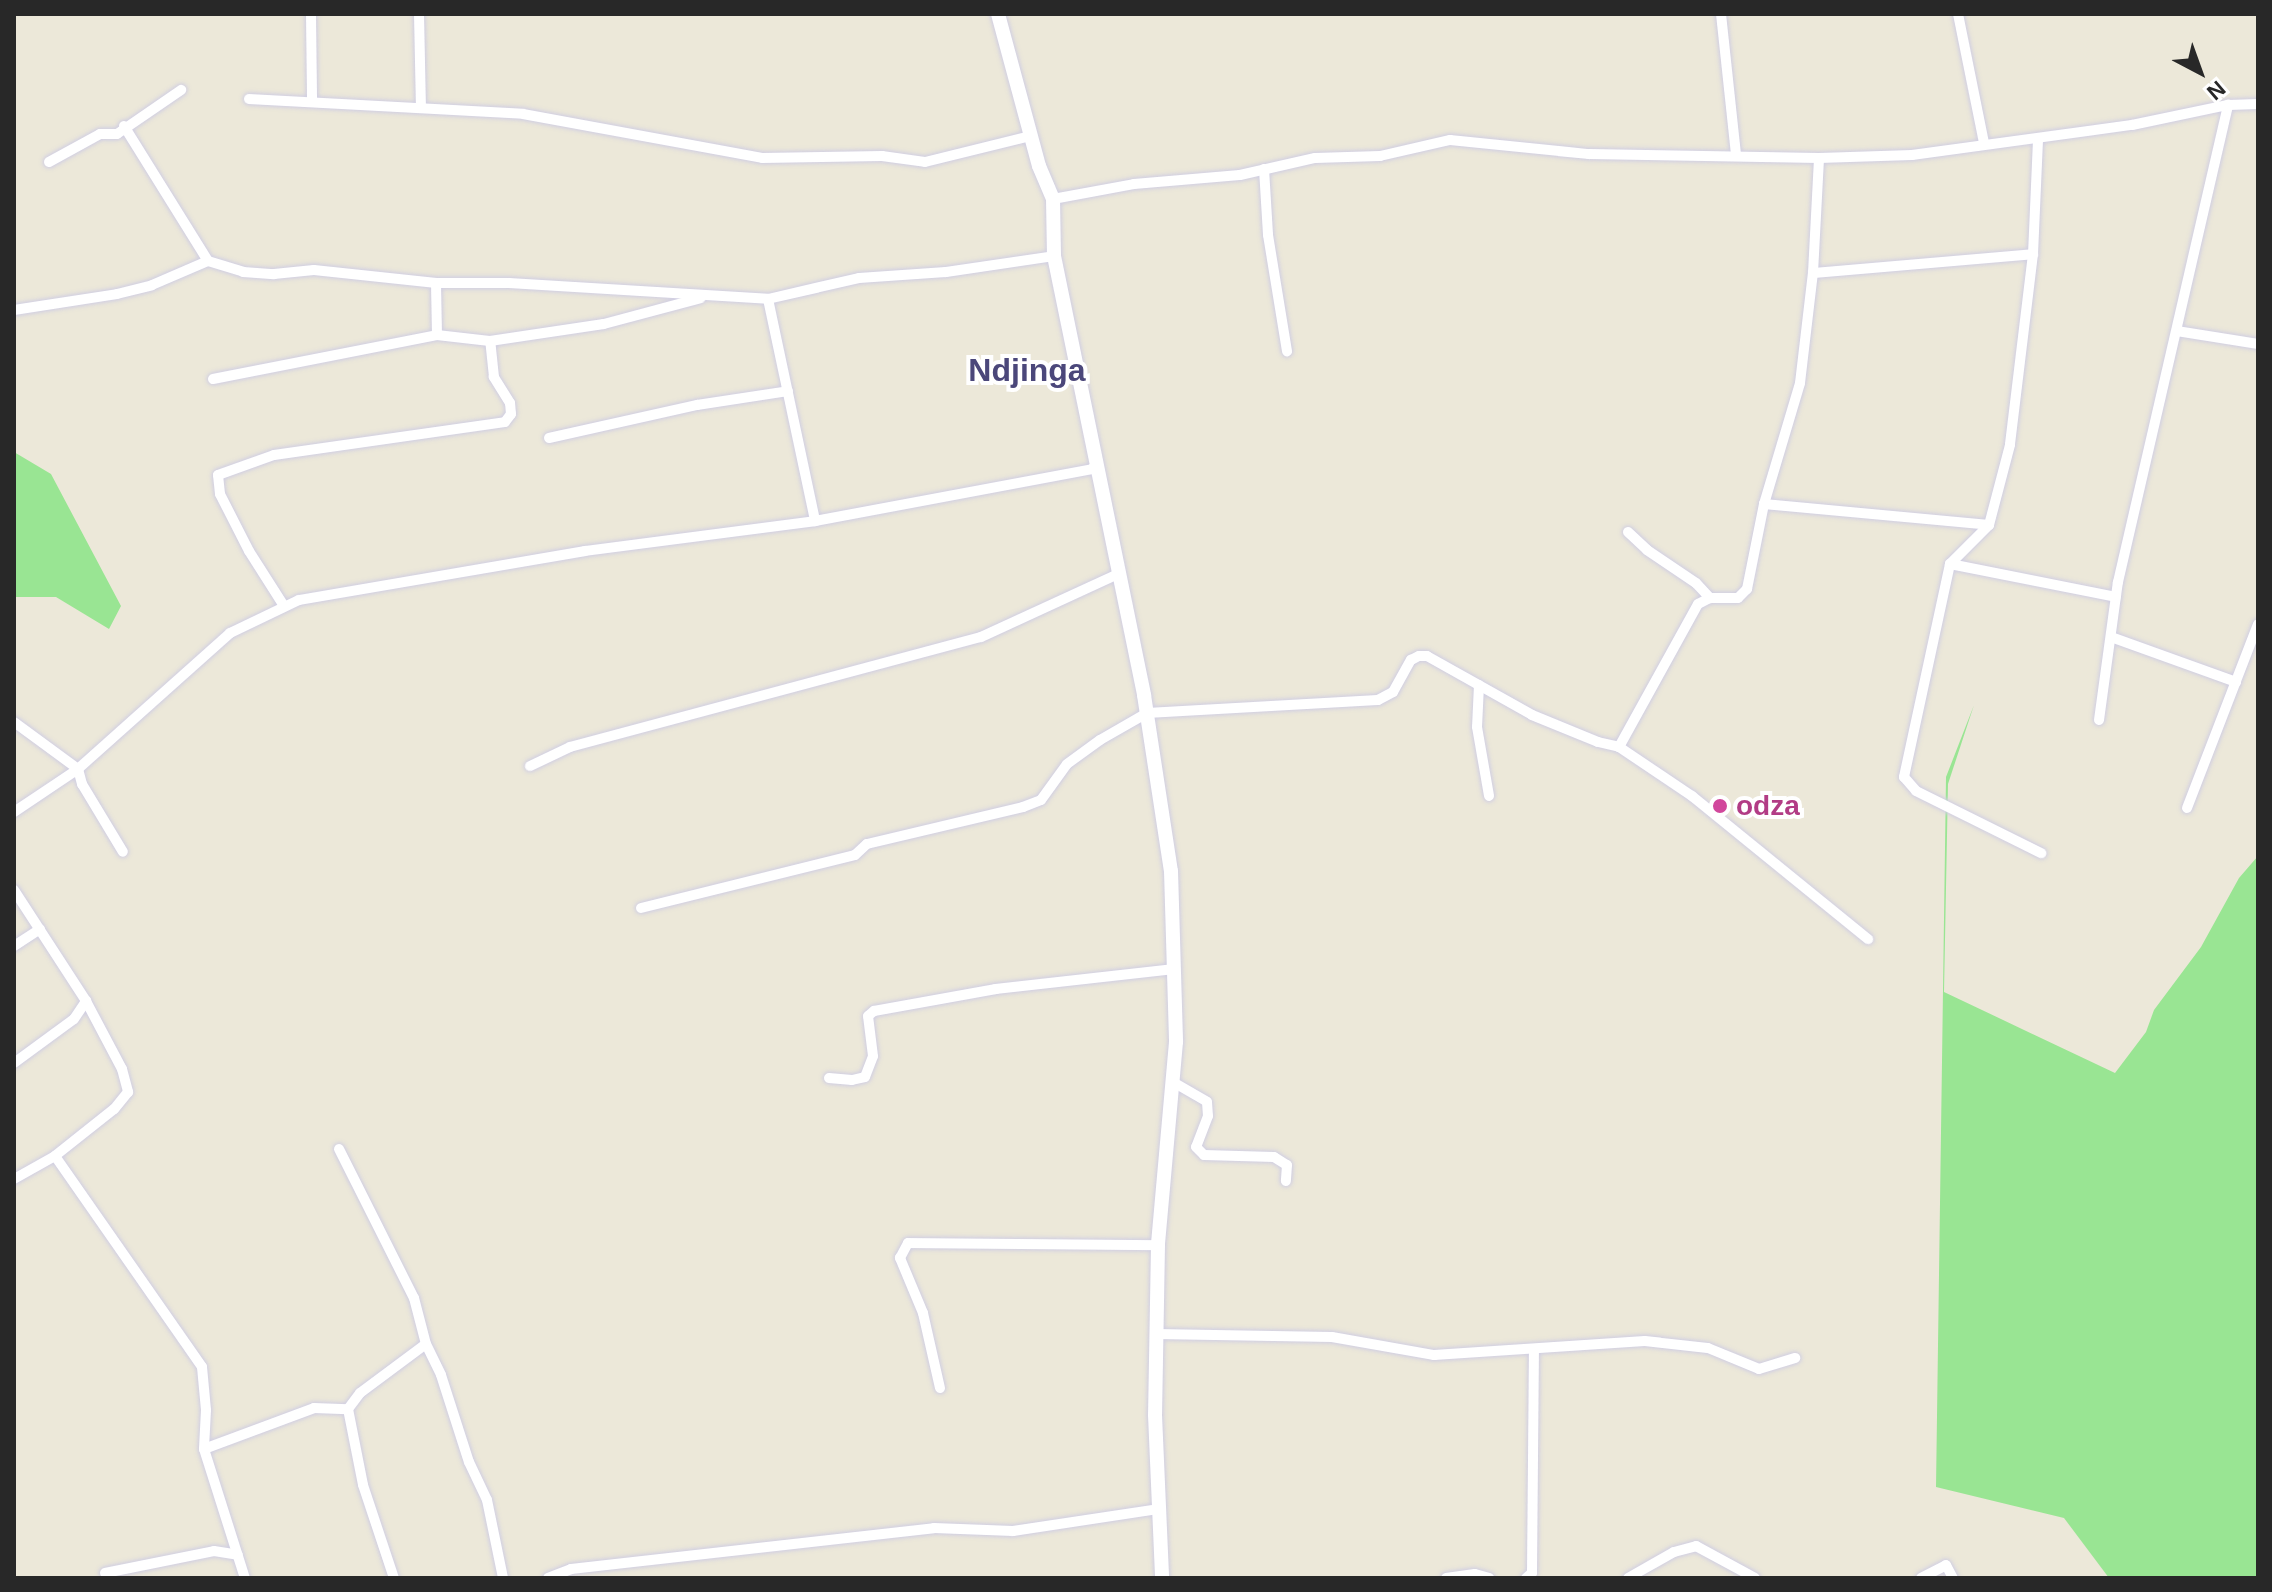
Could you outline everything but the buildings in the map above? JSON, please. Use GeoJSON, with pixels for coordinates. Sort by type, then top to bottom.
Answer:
{"type":"FeatureCollection","features":[{"type":"Feature","properties":{"kind":"street"},"geometry":{"type":"LineString","coordinates":[[311,14],[312,102]]}},
{"type":"Feature","properties":{"kind":"street"},"geometry":{"type":"LineString","coordinates":[[419,14],[421,108]]}},
{"type":"Feature","properties":{"kind":"street"},"geometry":{"type":"LineString","coordinates":[[998,14],[1031,136],[1053,199],[1054,256],[1147,713],[1171,871],[1176,1042],[1158,1245],[1156,1334],[1162,1578]]}},
{"type":"Feature","properties":{"kind":"street"},"geometry":{"type":"LineString","coordinates":[[1721,14],[1736,154]]}},
{"type":"Feature","properties":{"kind":"street"},"geometry":{"type":"LineString","coordinates":[[1958,14],[1984,143]]}},
{"type":"Feature","properties":{"kind":"street"},"geometry":{"type":"LineString","coordinates":[[49,162],[100,134],[117,134],[124,126],[181,90]]}},
{"type":"Feature","properties":{"kind":"street"},"geometry":{"type":"LineString","coordinates":[[249,99],[523,114],[762,158],[882,156],[925,162],[1031,136]]}},
{"type":"Feature","properties":{"kind":"street"},"geometry":{"type":"LineString","coordinates":[[1053,199],[1134,184],[1264,169],[1315,158],[1411,151],[1450,140],[1589,154],[1736,154],[1819,158],[1912,155],[1984,143],[2038,140],[2228,105],[2258,104]]}},
{"type":"Feature","properties":{"kind":"street"},"geometry":{"type":"LineString","coordinates":[[2099,720],[2116,597],[2228,105]]}},
{"type":"Feature","properties":{"kind":"street"},"geometry":{"type":"LineString","coordinates":[[124,126],[208,261]]}},
{"type":"Feature","properties":{"kind":"street"},"geometry":{"type":"LineString","coordinates":[[2038,140],[2033,254],[2010,445],[1989,525],[1950,564],[1904,777],[1916,791],[2041,853]]}},
{"type":"Feature","properties":{"kind":"street"},"geometry":{"type":"LineString","coordinates":[[1619,747],[1698,604],[1710,598],[1738,598],[1747,589],[1764,504],[1800,383],[1813,273],[1819,158]]}},
{"type":"Feature","properties":{"kind":"street"},"geometry":{"type":"LineString","coordinates":[[1264,169],[1268,235],[1287,351]]}},
{"type":"Feature","properties":{"kind":"street"},"geometry":{"type":"LineString","coordinates":[[1813,273],[2033,254]]}},
{"type":"Feature","properties":{"kind":"street"},"geometry":{"type":"LineString","coordinates":[[14,310],[117,294],[152,285],[208,261],[243,272],[274,274],[314,270],[436,283],[509,283],[768,299],[859,278],[946,272],[1054,256]]}},
{"type":"Feature","properties":{"kind":"street"},"geometry":{"type":"LineString","coordinates":[[436,283],[437,335]]}},
{"type":"Feature","properties":{"kind":"street"},"geometry":{"type":"LineString","coordinates":[[213,379],[437,335],[490,341],[604,324],[710,295]]}},
{"type":"Feature","properties":{"kind":"street"},"geometry":{"type":"LineString","coordinates":[[768,299],[815,521]]}},
{"type":"Feature","properties":{"kind":"street"},"geometry":{"type":"LineString","coordinates":[[2177,331],[2258,344]]}},
{"type":"Feature","properties":{"kind":"street"},"geometry":{"type":"LineString","coordinates":[[284,606],[249,551],[220,494],[218,475],[274,455],[505,422],[511,414],[510,403],[494,377],[490,341]]}},
{"type":"Feature","properties":{"kind":"street"},"geometry":{"type":"LineString","coordinates":[[549,438],[697,405],[788,391]]}},
{"type":"Feature","properties":{"kind":"street"},"geometry":{"type":"LineString","coordinates":[[14,812],[78,769],[230,633],[299,600],[585,551],[815,521],[1092,469],[1098,462]]}},
{"type":"Feature","properties":{"kind":"street"},"geometry":{"type":"LineString","coordinates":[[1764,504],[1989,525]]}},
{"type":"Feature","properties":{"kind":"street"},"geometry":{"type":"LineString","coordinates":[[1628,532],[1647,550],[1696,583],[1710,598]]}},
{"type":"Feature","properties":{"kind":"street"},"geometry":{"type":"LineString","coordinates":[[1950,564],[2116,597]]}},
{"type":"Feature","properties":{"kind":"street"},"geometry":{"type":"LineString","coordinates":[[530,766],[570,747],[981,637],[1120,573]]}},
{"type":"Feature","properties":{"kind":"street"},"geometry":{"type":"LineString","coordinates":[[2187,808],[2258,624]]}},
{"type":"Feature","properties":{"kind":"street"},"geometry":{"type":"LineString","coordinates":[[2111,637],[2236,682]]}},
{"type":"Feature","properties":{"kind":"street"},"geometry":{"type":"LineString","coordinates":[[641,908],[855,855],[867,844],[1023,807],[1041,800],[1067,764],[1100,740],[1147,713],[1378,700],[1393,692],[1411,660],[1427,656],[1532,715],[1598,742],[1619,747],[1692,796],[1868,939]]}},
{"type":"Feature","properties":{"kind":"street"},"geometry":{"type":"LineString","coordinates":[[1479,685],[1477,727],[1489,796]]}},
{"type":"Feature","properties":{"kind":"street"},"geometry":{"type":"LineString","coordinates":[[14,722],[78,769],[82,784],[123,852]]}},
{"type":"Feature","properties":{"kind":"street"},"geometry":{"type":"LineString","coordinates":[[14,890],[86,1001],[122,1069],[128,1092],[114,1109],[55,1156],[14,1179]]}},
{"type":"Feature","properties":{"kind":"street"},"geometry":{"type":"LineString","coordinates":[[14,946],[40,929]]}},
{"type":"Feature","properties":{"kind":"street"},"geometry":{"type":"LineString","coordinates":[[829,1078],[852,1080],[865,1077],[873,1056],[868,1016],[874,1011],[996,989],[1174,969]]}},
{"type":"Feature","properties":{"kind":"street"},"geometry":{"type":"LineString","coordinates":[[14,1063],[74,1019],[86,1001]]}},
{"type":"Feature","properties":{"kind":"street"},"geometry":{"type":"LineString","coordinates":[[1173,1082],[1207,1102],[1208,1116],[1196,1147],[1204,1155],[1274,1157],[1287,1165],[1286,1181]]}},
{"type":"Feature","properties":{"kind":"street"},"geometry":{"type":"LineString","coordinates":[[339,1149],[414,1298],[426,1344],[441,1375],[469,1462],[487,1500],[503,1578]]}},
{"type":"Feature","properties":{"kind":"street"},"geometry":{"type":"LineString","coordinates":[[55,1156],[202,1367],[206,1410],[204,1449],[245,1578]]}},
{"type":"Feature","properties":{"kind":"street"},"geometry":{"type":"LineString","coordinates":[[940,1388],[923,1313],[900,1258],[908,1243],[1158,1245]]}},
{"type":"Feature","properties":{"kind":"street"},"geometry":{"type":"LineString","coordinates":[[1156,1334],[1332,1337],[1434,1355],[1645,1341],[1708,1348],[1759,1369],[1795,1358]]}},
{"type":"Feature","properties":{"kind":"street"},"geometry":{"type":"LineString","coordinates":[[394,1578],[363,1485],[348,1409],[360,1393],[426,1344]]}},
{"type":"Feature","properties":{"kind":"street"},"geometry":{"type":"LineString","coordinates":[[1526,1578],[1532,1573],[1534,1350]]}},
{"type":"Feature","properties":{"kind":"street"},"geometry":{"type":"LineString","coordinates":[[204,1449],[314,1408],[348,1409]]}},
{"type":"Feature","properties":{"kind":"street"},"geometry":{"type":"LineString","coordinates":[[548,1578],[571,1569],[919,1529],[978,1527],[1013,1531],[1159,1509]]}},
{"type":"Feature","properties":{"kind":"street"},"geometry":{"type":"LineString","coordinates":[[1628,1578],[1674,1552],[1696,1546],[1755,1578]]}},
{"type":"Feature","properties":{"kind":"street"},"geometry":{"type":"LineString","coordinates":[[105,1573],[214,1551],[238,1555]]}},
{"type":"Feature","properties":{"kind":"street"},"geometry":{"type":"LineString","coordinates":[[1921,1578],[1946,1565],[1953,1578]]}},
{"type":"Feature","properties":{"kind":"street"},"geometry":{"type":"LineString","coordinates":[[1446,1578],[1475,1574],[1489,1578]]}},
{"type":"Feature","properties":{"kind":"green space"},"geometry":{"type":"Polygon","coordinates":[[[14,452],[51,474],[121,606],[109,629],[56,597],[14,597],[14,452]]]}},
{"type":"Feature","properties":{"kind":"green space"},"geometry":{"type":"Polygon","coordinates":[[[1974,705],[1948,784],[1944,992],[2115,1073],[2146,1032],[2154,1010],[2201,947],[2239,878],[2258,856],[2258,1578],[2109,1578],[2064,1518],[1936,1487],[1946,777],[1974,705]]]}},
{"type":"Feature","properties":{"kind":"place","name":"odza"},"geometry":{"type":"Point","coordinates":[1720,806]}},
{"type":"Feature","properties":{"kind":"district","name":"Ndjinga"},"geometry":{"type":"Point","coordinates":[1027,370]}}]}
